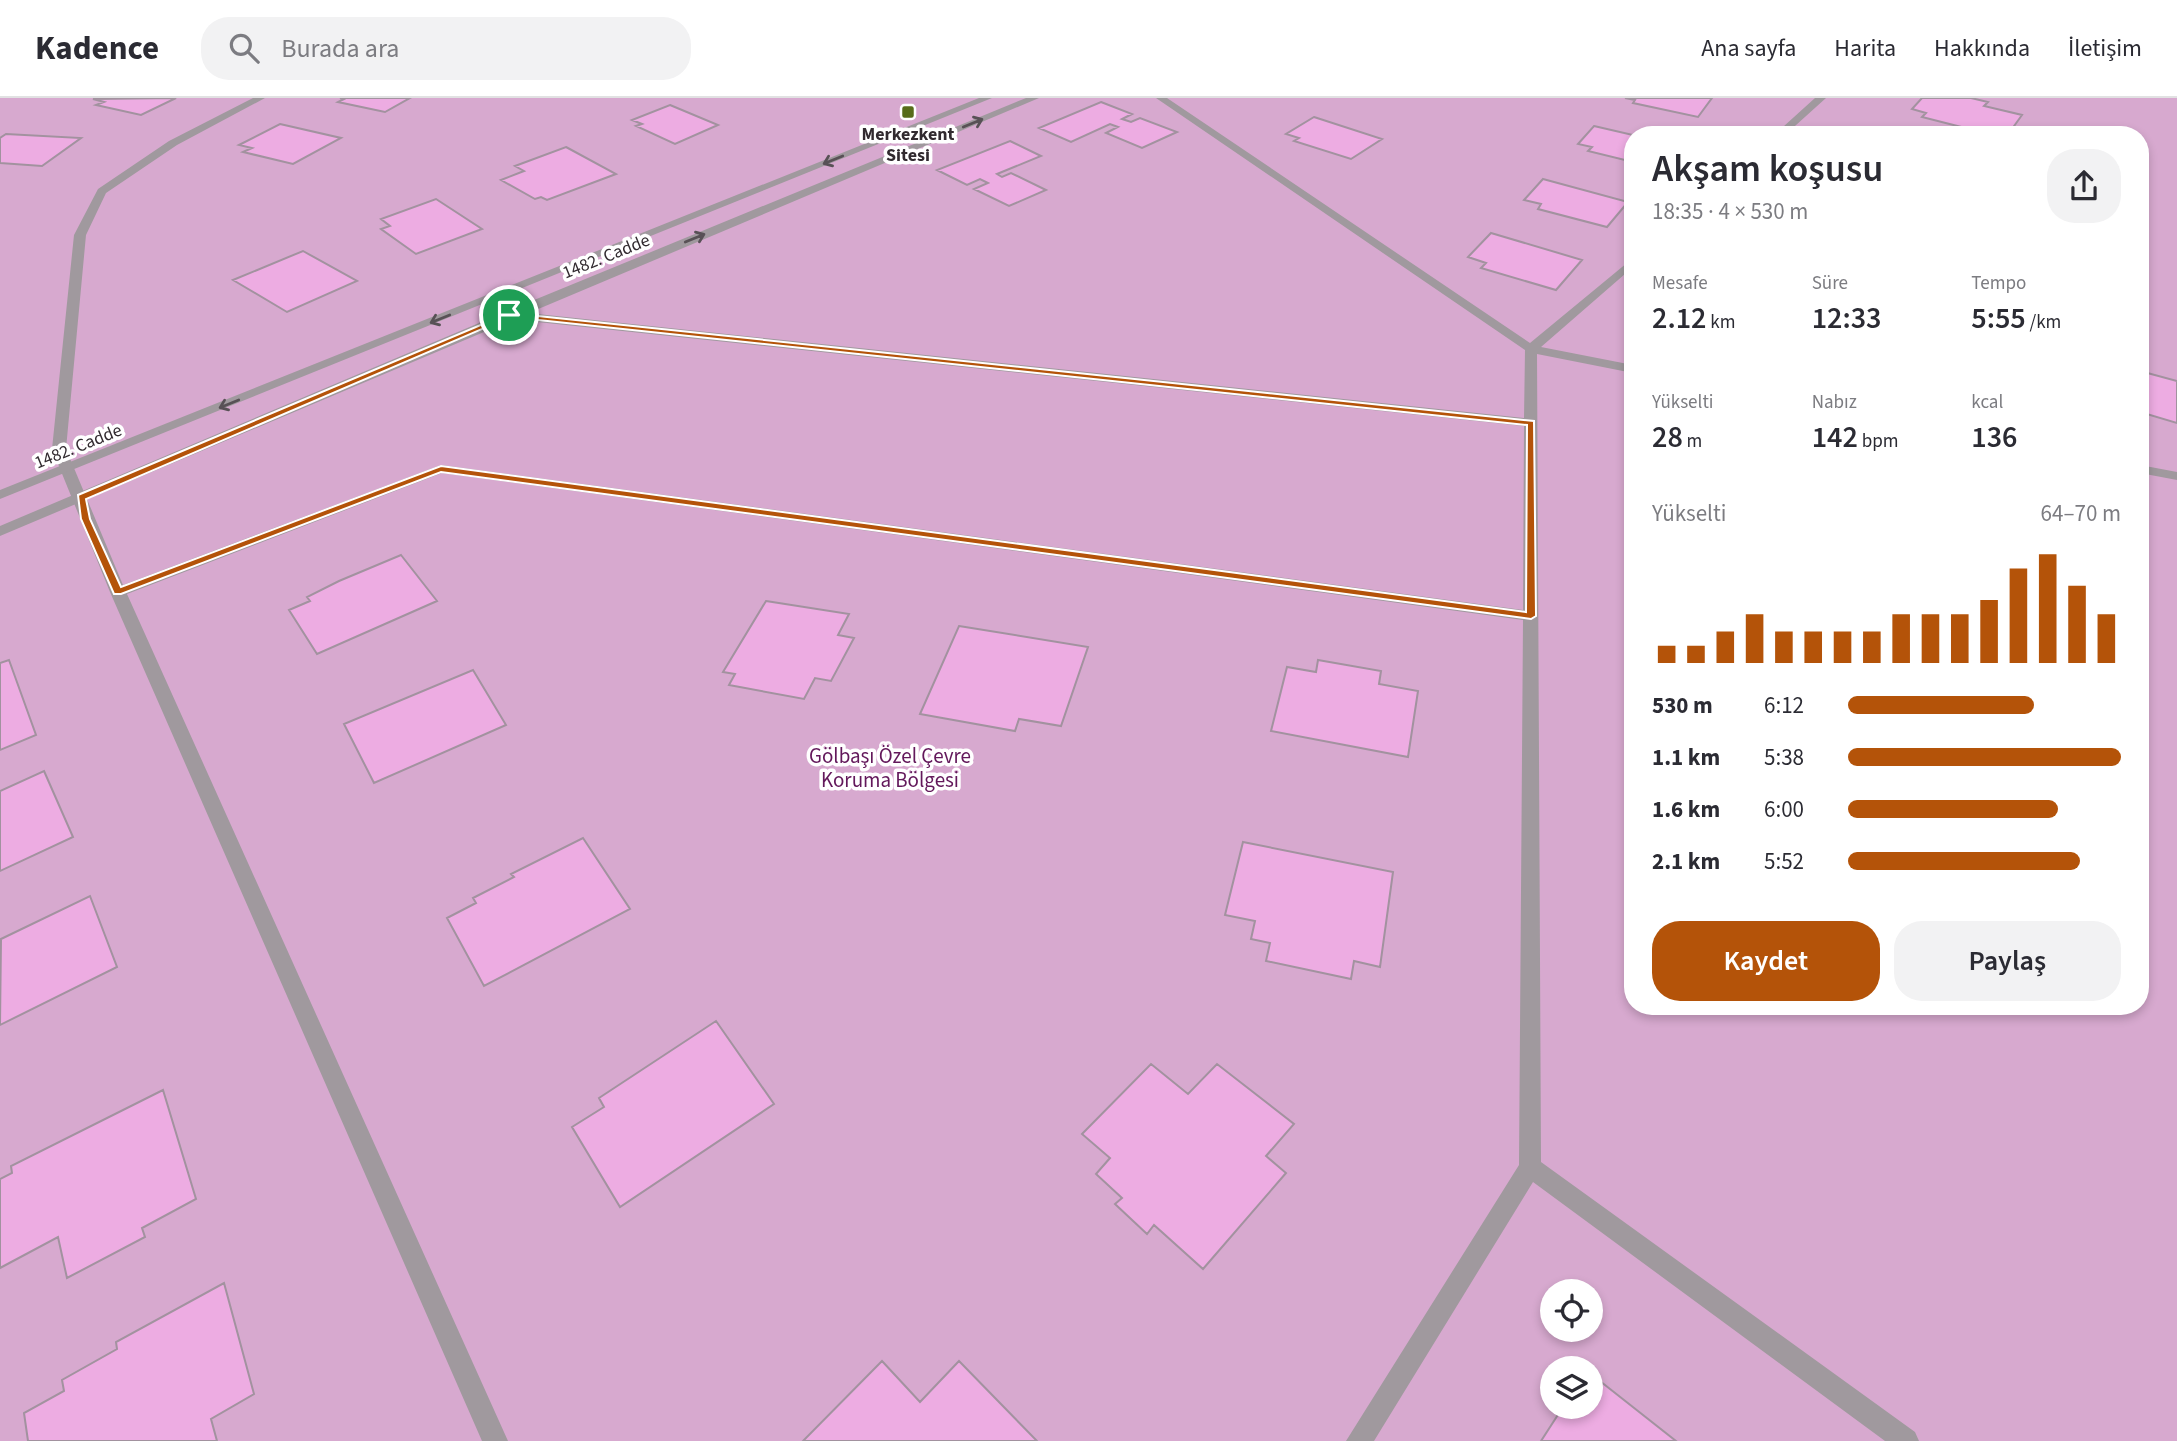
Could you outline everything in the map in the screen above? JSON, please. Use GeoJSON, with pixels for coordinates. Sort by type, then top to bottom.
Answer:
{"type":"FeatureCollection","features":[{"type":"Feature","properties":{"kind":"street"},"geometry":{"type":"LineString","coordinates":[[260,98],[173,144],[102,191],[80,235],[59,449],[118,592],[495,1441]]}},
{"type":"Feature","properties":{"kind":"street","name":"1482. Cadde"},"geometry":{"type":"LineString","coordinates":[[0,495],[987,98]]}},
{"type":"Feature","properties":{"kind":"street","name":"1482. Cadde"},"geometry":{"type":"LineString","coordinates":[[0,531],[509,315],[1034,98]]}},
{"type":"Feature","properties":{"kind":"street"},"geometry":{"type":"LineString","coordinates":[[1161,98],[1531,349],[1624,367]]}},
{"type":"Feature","properties":{"kind":"street"},"geometry":{"type":"LineString","coordinates":[[1789,126],[1821,98]]}},
{"type":"Feature","properties":{"kind":"street"},"geometry":{"type":"LineString","coordinates":[[1359,1441],[1530,1167],[1531,349],[1624,269]]}},
{"type":"Feature","properties":{"kind":"street"},"geometry":{"type":"LineString","coordinates":[[509,315],[1531,423]]}},
{"type":"Feature","properties":{"kind":"street"},"geometry":{"type":"LineString","coordinates":[[118,592],[441,469],[1531,616]]}},
{"type":"Feature","properties":{"kind":"street"},"geometry":{"type":"LineString","coordinates":[[2149,471],[2177,476]]}},
{"type":"Feature","properties":{"kind":"street"},"geometry":{"type":"LineString","coordinates":[[1530,1167],[1906,1441]]}},
{"type":"Feature","properties":{"kind":"green space","name":"Gölbaşı Özel Çevre Koruma Bölgesi"},"geometry":{"type":"Polygon","coordinates":[[[0,98],[2177,98],[2177,1441],[0,1441],[0,98]]]}},
{"type":"Feature","properties":{"kind":"building"},"geometry":{"type":"Polygon","coordinates":[[[176,98],[141,115],[96,105],[104,102],[93,99],[176,98]]]}},
{"type":"Feature","properties":{"kind":"building"},"geometry":{"type":"Polygon","coordinates":[[[340,98],[410,98],[385,112],[338,102],[344,99],[340,98]]]}},
{"type":"Feature","properties":{"kind":"building"},"geometry":{"type":"Polygon","coordinates":[[[1625,98],[1712,98],[1698,117],[1633,103],[1635,100],[1625,98]]]}},
{"type":"Feature","properties":{"kind":"building"},"geometry":{"type":"Polygon","coordinates":[[[1922,98],[1971,98],[1988,102],[1984,106],[2022,115],[2014,126],[1957,126],[1922,117],[1926,113],[1912,109],[1922,98]]]}},
{"type":"Feature","properties":{"kind":"building"},"geometry":{"type":"Polygon","coordinates":[[[1101,102],[1132,114],[1122,119],[1131,122],[1140,118],[1177,132],[1142,148],[1106,133],[1118,127],[1110,124],[1071,142],[1039,128],[1101,102]]]}},
{"type":"Feature","properties":{"kind":"building"},"geometry":{"type":"Polygon","coordinates":[[[670,105],[718,125],[675,144],[636,126],[642,124],[632,120],[670,105]]]}},
{"type":"Feature","properties":{"kind":"building"},"geometry":{"type":"Polygon","coordinates":[[[1314,117],[1382,139],[1351,159],[1294,141],[1299,138],[1286,134],[1314,117]]]}},
{"type":"Feature","properties":{"kind":"building"},"geometry":{"type":"Polygon","coordinates":[[[280,124],[341,138],[293,164],[243,152],[252,148],[239,145],[280,124]]]}},
{"type":"Feature","properties":{"kind":"building"},"geometry":{"type":"Polygon","coordinates":[[[1594,126],[1624,133],[1624,160],[1588,151],[1592,147],[1578,144],[1594,126]]]}},
{"type":"Feature","properties":{"kind":"building"},"geometry":{"type":"Polygon","coordinates":[[[6,134],[81,138],[42,166],[0,163],[0,138],[6,134]]]}},
{"type":"Feature","properties":{"kind":"building"},"geometry":{"type":"Polygon","coordinates":[[[1010,141],[1041,156],[997,174],[1002,177],[1011,173],[1046,190],[1009,206],[974,189],[988,183],[980,179],[967,185],[937,170],[1010,141]]]}},
{"type":"Feature","properties":{"kind":"building"},"geometry":{"type":"Polygon","coordinates":[[[566,147],[616,174],[547,200],[541,197],[535,199],[501,180],[524,171],[515,166],[566,147]]]}},
{"type":"Feature","properties":{"kind":"building"},"geometry":{"type":"Polygon","coordinates":[[[1543,179],[1624,201],[1624,207],[1607,227],[1538,209],[1541,204],[1524,200],[1543,179]]]}},
{"type":"Feature","properties":{"kind":"building"},"geometry":{"type":"Polygon","coordinates":[[[436,199],[482,229],[416,254],[381,229],[390,226],[381,219],[436,199]]]}},
{"type":"Feature","properties":{"kind":"building"},"geometry":{"type":"Polygon","coordinates":[[[1491,233],[1582,260],[1556,290],[1481,268],[1486,263],[1468,257],[1491,233]]]}},
{"type":"Feature","properties":{"kind":"building"},"geometry":{"type":"Polygon","coordinates":[[[303,251],[357,281],[287,312],[233,280],[303,251]]]}},
{"type":"Feature","properties":{"kind":"building"},"geometry":{"type":"Polygon","coordinates":[[[2149,373],[2177,381],[2177,423],[2149,415],[2149,373]]]}},
{"type":"Feature","properties":{"kind":"building"},"geometry":{"type":"Polygon","coordinates":[[[401,555],[437,601],[317,654],[289,610],[310,601],[307,597],[339,581],[401,555]]]}},
{"type":"Feature","properties":{"kind":"building"},"geometry":{"type":"Polygon","coordinates":[[[766,601],[849,614],[838,635],[854,638],[831,681],[815,678],[804,699],[729,685],[735,674],[723,672],[766,601]]]}},
{"type":"Feature","properties":{"kind":"building"},"geometry":{"type":"Polygon","coordinates":[[[959,626],[1088,647],[1061,726],[1019,719],[1015,731],[920,714],[959,626]]]}},
{"type":"Feature","properties":{"kind":"building"},"geometry":{"type":"Polygon","coordinates":[[[9,660],[36,735],[0,750],[0,663],[9,660]]]}},
{"type":"Feature","properties":{"kind":"building"},"geometry":{"type":"Polygon","coordinates":[[[1318,660],[1381,671],[1379,684],[1418,691],[1408,757],[1271,731],[1287,667],[1316,672],[1318,660]]]}},
{"type":"Feature","properties":{"kind":"building"},"geometry":{"type":"Polygon","coordinates":[[[473,670],[506,725],[374,783],[344,724],[473,670]]]}},
{"type":"Feature","properties":{"kind":"building"},"geometry":{"type":"Polygon","coordinates":[[[44,771],[73,837],[0,871],[0,791],[44,771]]]}},
{"type":"Feature","properties":{"kind":"building"},"geometry":{"type":"Polygon","coordinates":[[[583,838],[630,909],[484,986],[447,918],[476,903],[473,898],[514,877],[511,874],[583,838]]]}},
{"type":"Feature","properties":{"kind":"building"},"geometry":{"type":"Polygon","coordinates":[[[1243,842],[1393,872],[1380,967],[1354,961],[1351,979],[1266,961],[1270,943],[1251,939],[1255,921],[1225,915],[1243,842]]]}},
{"type":"Feature","properties":{"kind":"building"},"geometry":{"type":"Polygon","coordinates":[[[90,896],[117,967],[0,1025],[1,939],[90,896]]]}},
{"type":"Feature","properties":{"kind":"building"},"geometry":{"type":"Polygon","coordinates":[[[716,1021],[774,1104],[620,1207],[572,1127],[604,1107],[599,1098],[716,1021]]]}},
{"type":"Feature","properties":{"kind":"building"},"geometry":{"type":"Polygon","coordinates":[[[1151,1064],[1188,1094],[1217,1064],[1294,1124],[1266,1156],[1286,1173],[1203,1269],[1154,1225],[1147,1234],[1115,1204],[1122,1198],[1096,1174],[1110,1158],[1082,1134],[1151,1064]]]}},
{"type":"Feature","properties":{"kind":"building"},"geometry":{"type":"Polygon","coordinates":[[[163,1090],[196,1199],[142,1228],[145,1237],[67,1278],[58,1237],[0,1268],[0,1179],[12,1173],[11,1166],[163,1090]]]}},
{"type":"Feature","properties":{"kind":"building"},"geometry":{"type":"Polygon","coordinates":[[[224,1283],[254,1394],[211,1419],[217,1441],[28,1441],[24,1413],[64,1391],[62,1380],[117,1349],[116,1342],[224,1283]]]}},
{"type":"Feature","properties":{"kind":"building"},"geometry":{"type":"Polygon","coordinates":[[[882,1361],[920,1402],[959,1361],[1037,1441],[803,1441],[882,1361]]]}},
{"type":"Feature","properties":{"kind":"building"},"geometry":{"type":"Polygon","coordinates":[[[1603,1383],[1676,1441],[1541,1441],[1555,1419],[1603,1419],[1603,1383]]]}},
{"type":"Feature","properties":{"kind":"place","name":"Merkezkent Sitesi"},"geometry":{"type":"Point","coordinates":[908,112]}},
{"type":"Feature","properties":{"kind":"route"},"geometry":{"type":"LineString","coordinates":[[509,315],[1531,423],[1531,616],[441,469],[118,592],[86,519],[81,498],[509,315]]}}]}
